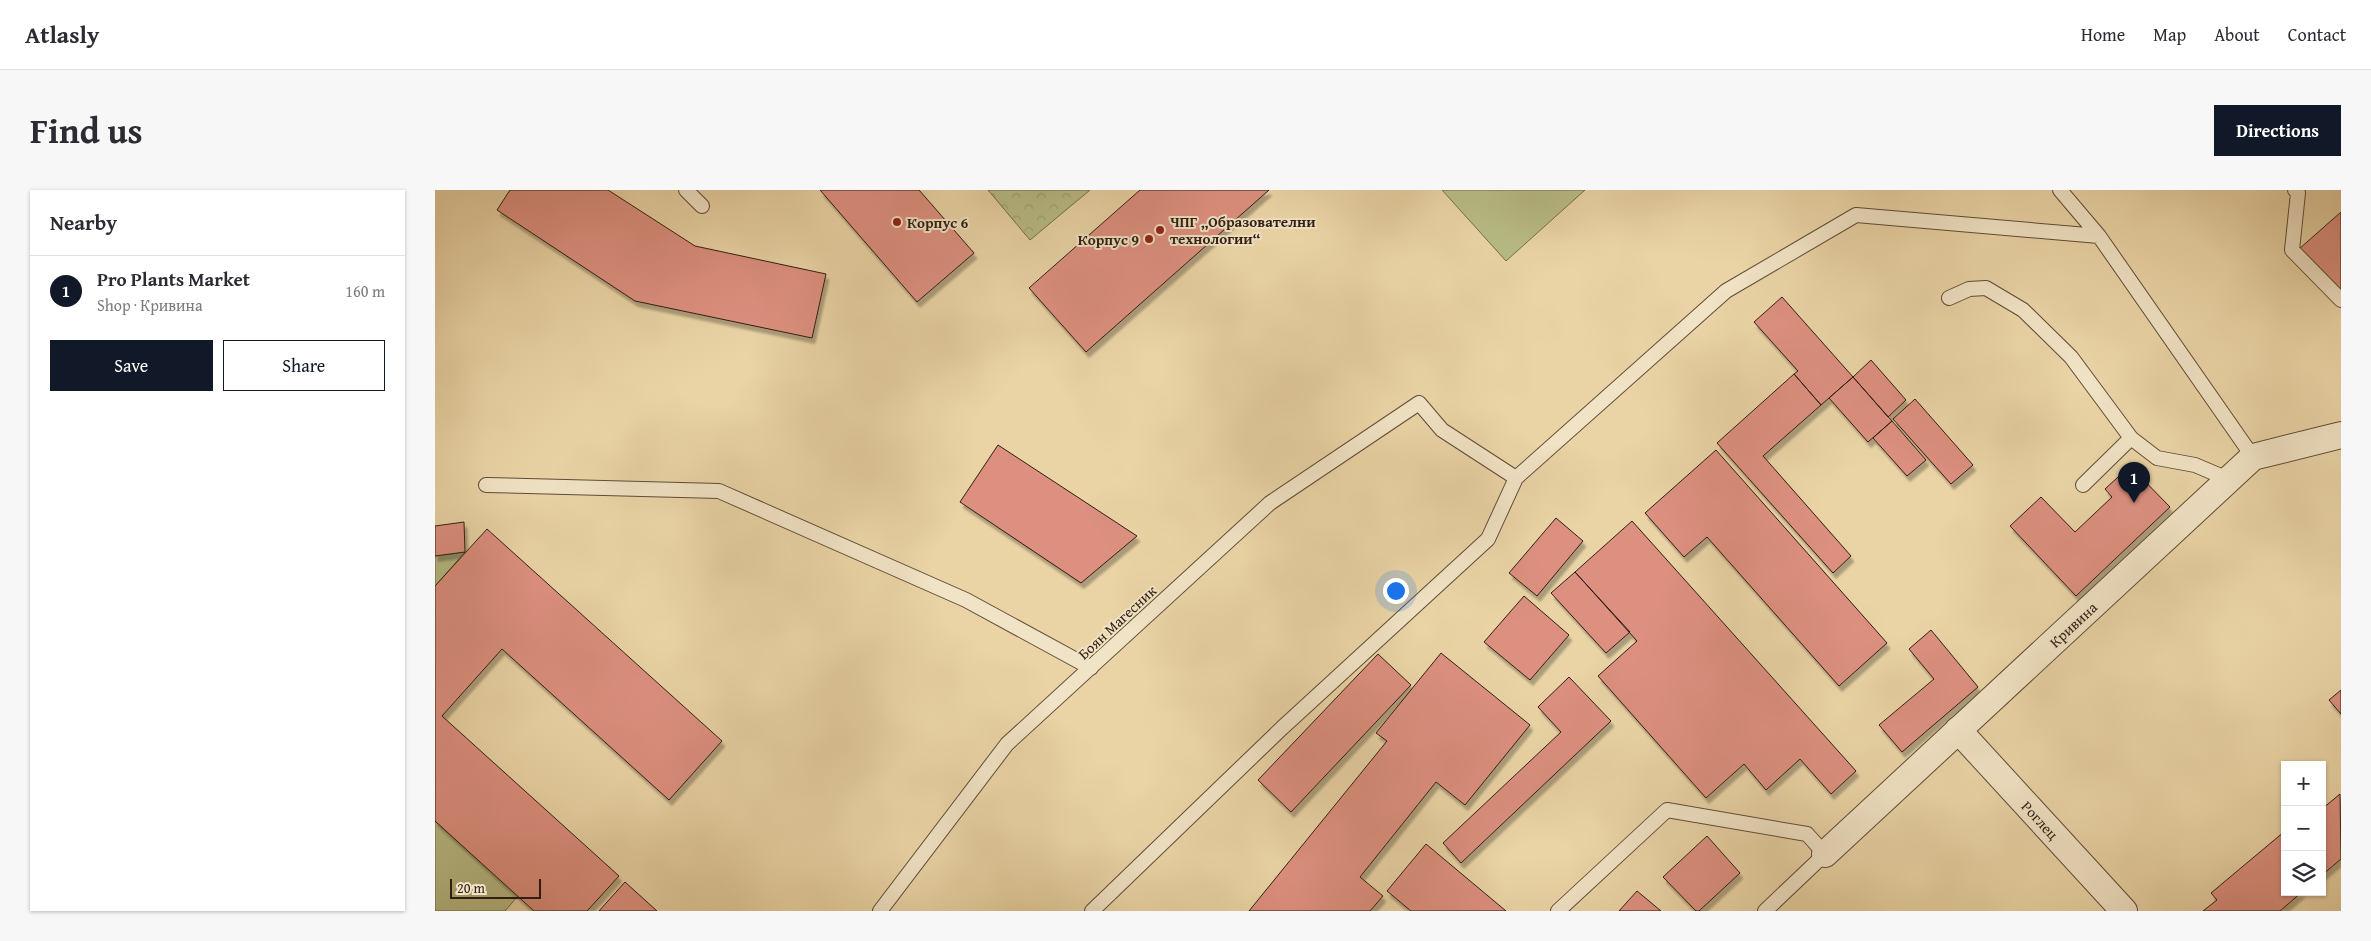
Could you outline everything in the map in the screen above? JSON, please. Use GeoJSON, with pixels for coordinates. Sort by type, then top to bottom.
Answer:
{"type":"FeatureCollection","features":[{"type":"Feature","properties":{"kind":"street","name":"Кривина"},"geometry":{"type":"LineString","coordinates":[[1825,854],[2253,457],[2341,435]]}},
{"type":"Feature","properties":{"kind":"street","name":"Роглец"},"geometry":{"type":"LineString","coordinates":[[1958,730],[2124,911]]}},
{"type":"Feature","properties":{"kind":"lane"},"geometry":{"type":"LineString","coordinates":[[686,190],[702,206]]}},
{"type":"Feature","properties":{"kind":"lane"},"geometry":{"type":"LineString","coordinates":[[2060,190],[2099,236],[2253,457]]}},
{"type":"Feature","properties":{"kind":"lane"},"geometry":{"type":"LineString","coordinates":[[2295,190],[2298,193],[2292,250],[2341,300]]}},
{"type":"Feature","properties":{"kind":"lane"},"geometry":{"type":"LineString","coordinates":[[1092,911],[1282,728],[1488,539],[1516,478],[1726,291],[1856,215],[2099,236]]}},
{"type":"Feature","properties":{"kind":"lane"},"geometry":{"type":"LineString","coordinates":[[1949,298],[1969,289],[1986,288],[2023,310],[2071,356],[2131,438],[2157,458],[2195,465],[2228,479]]}},
{"type":"Feature","properties":{"kind":"lane","name":"Боян Магесник"},"geometry":{"type":"LineString","coordinates":[[880,911],[1007,744],[1270,503],[1419,403],[1442,430],[1516,478]]}},
{"type":"Feature","properties":{"kind":"lane"},"geometry":{"type":"LineString","coordinates":[[2083,484],[2131,438]]}},
{"type":"Feature","properties":{"kind":"lane"},"geometry":{"type":"LineString","coordinates":[[486,485],[719,491],[966,600],[1091,668]]}},
{"type":"Feature","properties":{"kind":"lane"},"geometry":{"type":"LineString","coordinates":[[1558,911],[1667,810],[1807,834],[1825,854],[1765,911]]}},
{"type":"Feature","properties":{"kind":"green space"},"geometry":{"type":"Polygon","coordinates":[[[988,190],[1090,190],[1030,240],[988,190]]]}},
{"type":"Feature","properties":{"kind":"green space"},"geometry":{"type":"Polygon","coordinates":[[[1442,190],[1585,190],[1506,261],[1442,190]]]}},
{"type":"Feature","properties":{"kind":"green space"},"geometry":{"type":"Polygon","coordinates":[[[465,552],[435,586],[435,556],[465,552]]]}},
{"type":"Feature","properties":{"kind":"green space"},"geometry":{"type":"Polygon","coordinates":[[[435,821],[518,896],[505,911],[435,911],[435,821]]]}},
{"type":"Feature","properties":{"kind":"building"},"geometry":{"type":"Polygon","coordinates":[[[510,190],[608,190],[695,246],[826,274],[812,338],[635,301],[497,210],[510,190]]]}},
{"type":"Feature","properties":{"kind":"building","name":"Корпус 6"},"geometry":{"type":"Polygon","coordinates":[[[820,190],[919,190],[974,253],[917,302],[820,190]]]}},
{"type":"Feature","properties":{"kind":"building","name":"Корпус 9"},"geometry":{"type":"Polygon","coordinates":[[[1140,190],[1269,190],[1086,352],[1029,288],[1140,190]]]}},
{"type":"Feature","properties":{"kind":"building"},"geometry":{"type":"Polygon","coordinates":[[[2341,212],[2341,289],[2337,293],[2299,249],[2341,212]]]}},
{"type":"Feature","properties":{"kind":"building"},"geometry":{"type":"Polygon","coordinates":[[[1782,297],[1853,377],[1821,405],[1794,374],[1798,371],[1754,322],[1782,297]]]}},
{"type":"Feature","properties":{"kind":"building"},"geometry":{"type":"Polygon","coordinates":[[[1871,360],[1906,400],[1888,417],[1853,377],[1871,360]]]}},
{"type":"Feature","properties":{"kind":"building"},"geometry":{"type":"Polygon","coordinates":[[[1794,374],[1821,405],[1763,456],[1851,556],[1833,573],[1717,443],[1794,374]]]}},
{"type":"Feature","properties":{"kind":"building"},"geometry":{"type":"Polygon","coordinates":[[[1853,377],[1892,421],[1868,442],[1829,398],[1853,377]]]}},
{"type":"Feature","properties":{"kind":"building"},"geometry":{"type":"Polygon","coordinates":[[[1915,399],[1973,465],[1951,484],[1893,419],[1915,399]]]}},
{"type":"Feature","properties":{"kind":"building"},"geometry":{"type":"Polygon","coordinates":[[[1892,421],[1926,460],[1907,476],[1873,438],[1892,421]]]}},
{"type":"Feature","properties":{"kind":"building"},"geometry":{"type":"Polygon","coordinates":[[[998,445],[1137,536],[1081,583],[960,502],[998,445]]]}},
{"type":"Feature","properties":{"kind":"building"},"geometry":{"type":"Polygon","coordinates":[[[1716,450],[1887,643],[1839,686],[1707,537],[1684,557],[1645,513],[1716,450]]]}},
{"type":"Feature","properties":{"kind":"building"},"geometry":{"type":"Polygon","coordinates":[[[2130,466],[2170,507],[2076,596],[2010,526],[2041,497],[2075,532],[2112,497],[2105,489],[2130,466]]]}},
{"type":"Feature","properties":{"kind":"building"},"geometry":{"type":"Polygon","coordinates":[[[1556,518],[1583,541],[1537,596],[1509,573],[1556,518]]]}},
{"type":"Feature","properties":{"kind":"building"},"geometry":{"type":"Polygon","coordinates":[[[1632,521],[1856,771],[1831,794],[1800,759],[1766,790],[1744,764],[1706,798],[1598,676],[1637,641],[1575,572],[1632,521]]]}},
{"type":"Feature","properties":{"kind":"building"},"geometry":{"type":"Polygon","coordinates":[[[464,522],[465,552],[435,556],[435,526],[464,522]]]}},
{"type":"Feature","properties":{"kind":"building"},"geometry":{"type":"Polygon","coordinates":[[[487,529],[722,741],[669,800],[502,649],[442,716],[619,876],[587,911],[534,911],[435,821],[435,586],[487,529]]]}},
{"type":"Feature","properties":{"kind":"building"},"geometry":{"type":"Polygon","coordinates":[[[1575,572],[1630,632],[1606,653],[1551,593],[1575,572]]]}},
{"type":"Feature","properties":{"kind":"building"},"geometry":{"type":"Polygon","coordinates":[[[1524,596],[1569,635],[1530,680],[1484,642],[1524,596]]]}},
{"type":"Feature","properties":{"kind":"building"},"geometry":{"type":"Polygon","coordinates":[[[1931,630],[1978,687],[1902,752],[1879,725],[1934,679],[1909,649],[1931,630]]]}},
{"type":"Feature","properties":{"kind":"building"},"geometry":{"type":"Polygon","coordinates":[[[1441,653],[1530,725],[1465,805],[1436,782],[1360,877],[1383,896],[1370,911],[1249,911],[1387,741],[1376,733],[1441,653]]]}},
{"type":"Feature","properties":{"kind":"building"},"geometry":{"type":"Polygon","coordinates":[[[1378,654],[1411,685],[1291,812],[1258,780],[1378,654]]]}},
{"type":"Feature","properties":{"kind":"building"},"geometry":{"type":"Polygon","coordinates":[[[1569,677],[1611,721],[1461,863],[1443,843],[1561,732],[1538,707],[1569,677]]]}},
{"type":"Feature","properties":{"kind":"building"},"geometry":{"type":"Polygon","coordinates":[[[2341,690],[2341,714],[2329,700],[2341,690]]]}},
{"type":"Feature","properties":{"kind":"building"},"geometry":{"type":"Polygon","coordinates":[[[2340,794],[2341,859],[2326,872],[2326,806],[2340,794]]]}},
{"type":"Feature","properties":{"kind":"building"},"geometry":{"type":"Polygon","coordinates":[[[2281,834],[2281,896],[2297,896],[2280,911],[2203,911],[2217,900],[2211,893],[2281,834]]]}},
{"type":"Feature","properties":{"kind":"building"},"geometry":{"type":"Polygon","coordinates":[[[1707,836],[1740,873],[1699,911],[1696,911],[1663,877],[1707,836]]]}},
{"type":"Feature","properties":{"kind":"building"},"geometry":{"type":"Polygon","coordinates":[[[1426,844],[1506,911],[1411,911],[1387,891],[1426,844]]]}},
{"type":"Feature","properties":{"kind":"building"},"geometry":{"type":"Polygon","coordinates":[[[625,882],[657,911],[599,911],[625,882]]]}},
{"type":"Feature","properties":{"kind":"building"},"geometry":{"type":"Polygon","coordinates":[[[1637,891],[1661,911],[1619,911],[1637,891]]]}},
{"type":"Feature","properties":{"kind":"place","name":"Корпус 6"},"geometry":{"type":"Point","coordinates":[897,222]}},
{"type":"Feature","properties":{"kind":"place","name":"ЧПГ „Образователни технологии“"},"geometry":{"type":"Point","coordinates":[1160,230]}},
{"type":"Feature","properties":{"kind":"place","name":"Корпус 9"},"geometry":{"type":"Point","coordinates":[1149,239]}},
{"type":"Feature","properties":{"kind":"place","name":"Pro Plants Market"},"geometry":{"type":"Point","coordinates":[2134,503]}}]}
